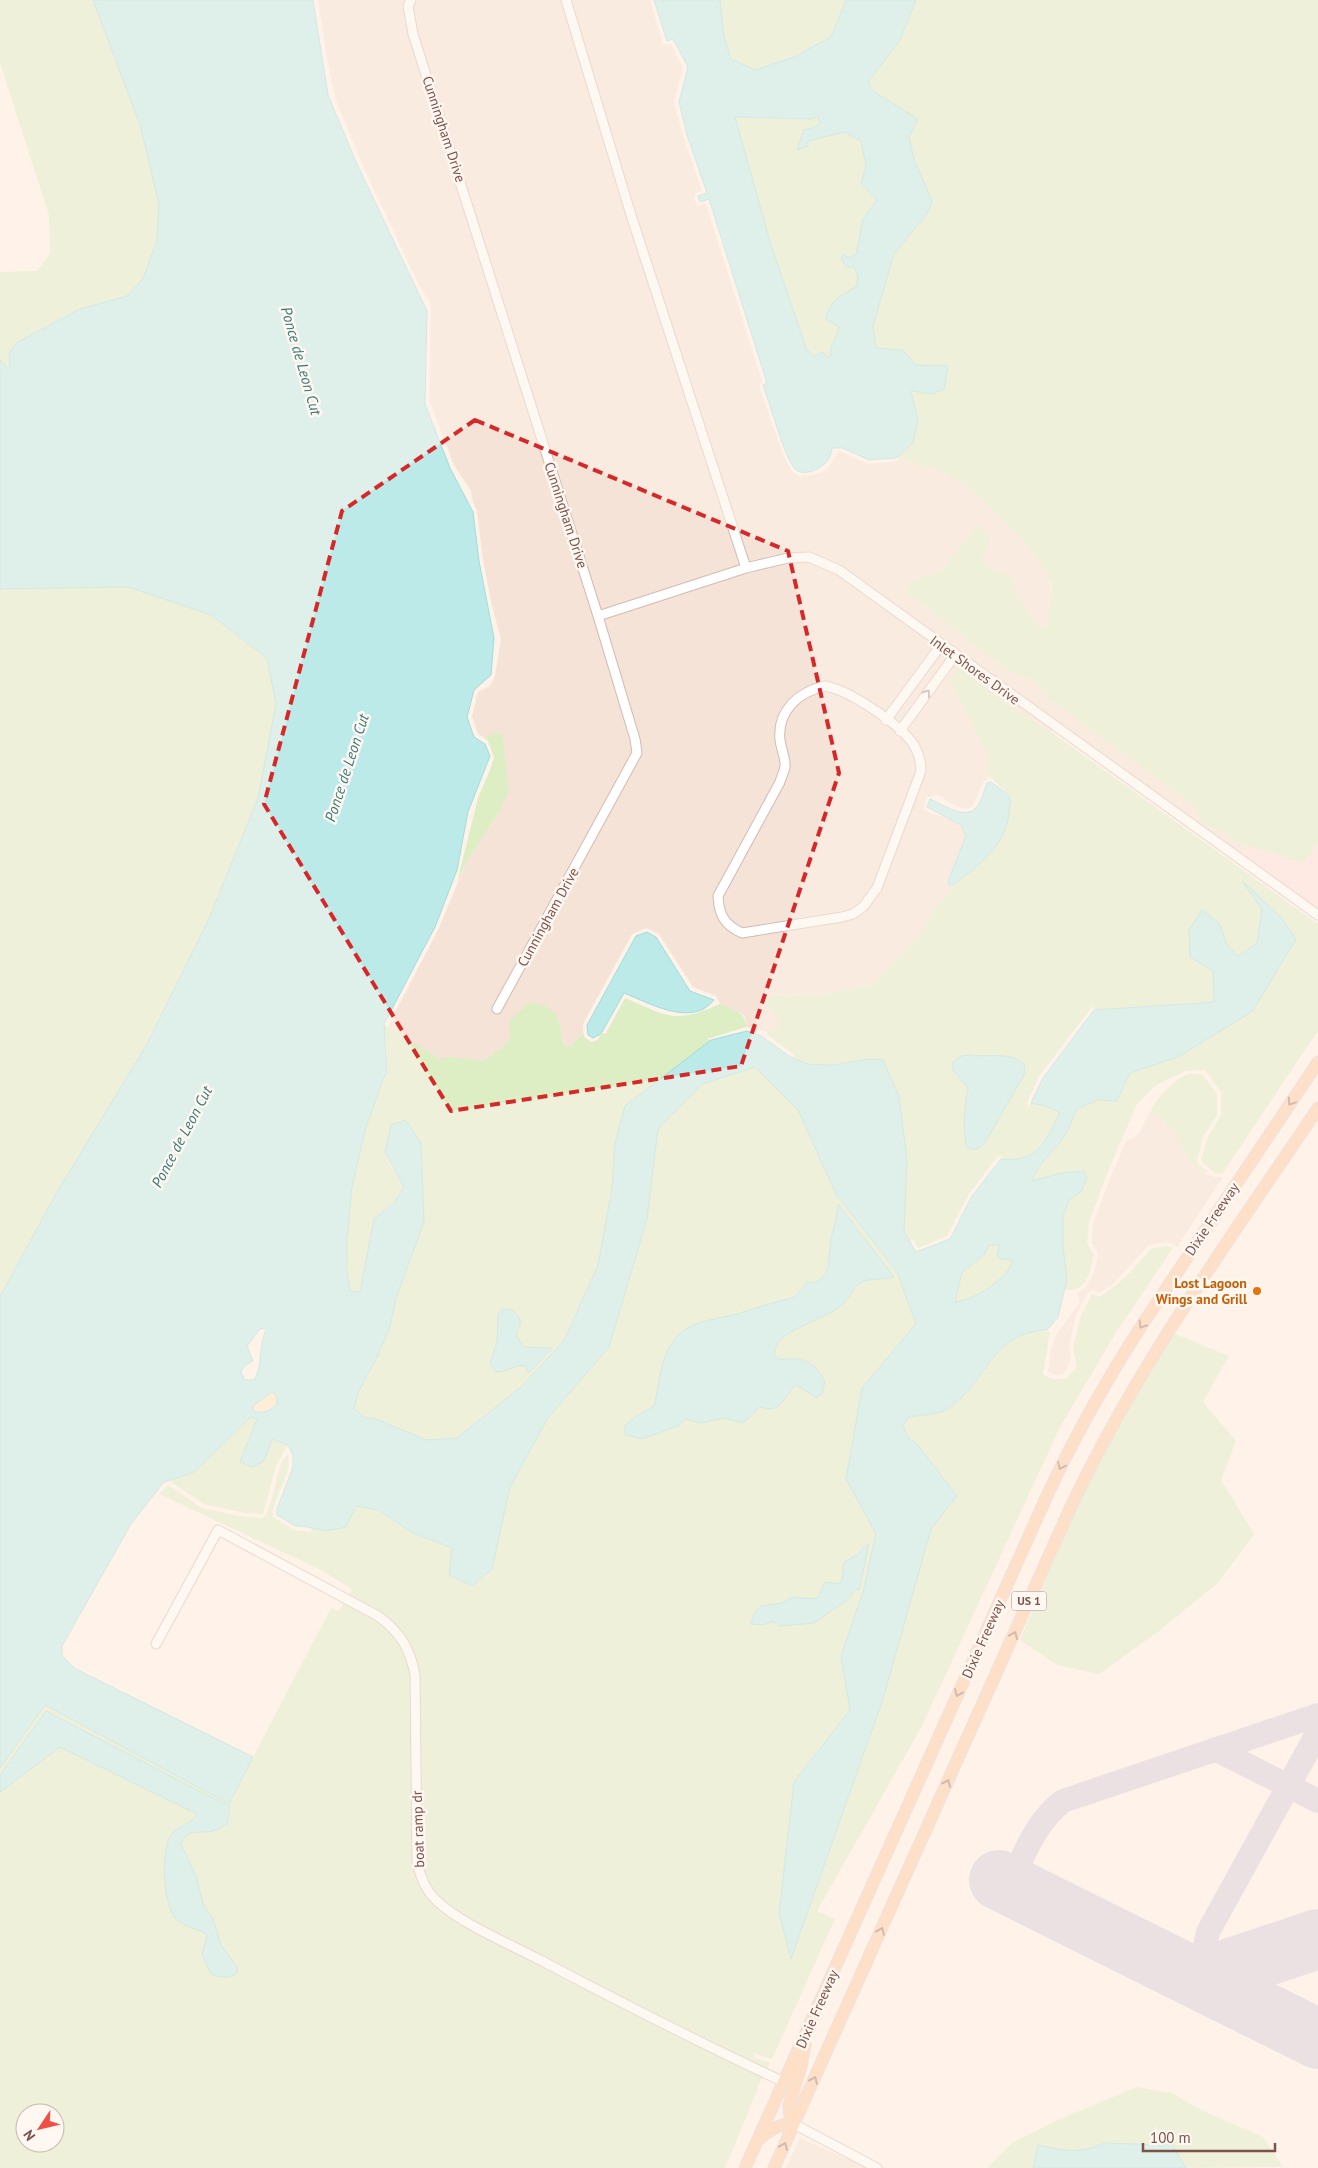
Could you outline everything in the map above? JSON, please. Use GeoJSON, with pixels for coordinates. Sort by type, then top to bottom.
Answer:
{"type":"FeatureCollection","features":[{"type":"Feature","properties":{"kind":"main road","name":"Dixie Freeway"},"geometry":{"type":"LineString","coordinates":[[745,2168],[1046,1498],[1080,1429],[1121,1357],[1318,1062]]}},
{"type":"Feature","properties":{"kind":"main road","name":"Dixie Freeway"},"geometry":{"type":"LineString","coordinates":[[774,2168],[1073,1503],[1107,1433],[1153,1355],[1318,1108]]}},
{"type":"Feature","properties":{"kind":"main road"},"geometry":{"type":"LineString","coordinates":[[757,2141],[773,2129],[794,2124],[790,2117],[788,2105],[801,2067],[807,2030]]}},
{"type":"Feature","properties":{"kind":"street","name":"Cunningham Drive"},"geometry":{"type":"LineString","coordinates":[[411,0],[408,6],[413,34],[598,616],[635,739],[637,753],[498,1009]]}},
{"type":"Feature","properties":{"kind":"street"},"geometry":{"type":"LineString","coordinates":[[566,0],[631,215],[746,568]]}},
{"type":"Feature","properties":{"kind":"street","name":"Inlet Shores Drive"},"geometry":{"type":"LineString","coordinates":[[598,616],[746,568],[788,558],[809,557],[839,570],[1318,915]]}},
{"type":"Feature","properties":{"kind":"street"},"geometry":{"type":"LineString","coordinates":[[886,720],[941,645]]}},
{"type":"Feature","properties":{"kind":"street"},"geometry":{"type":"LineString","coordinates":[[900,731],[955,655]]}},
{"type":"Feature","properties":{"kind":"street"},"geometry":{"type":"LineString","coordinates":[[825,686],[837,688],[852,695],[900,731],[913,744],[918,753],[921,771],[877,888],[863,907],[853,914],[842,917],[753,933],[742,933],[731,928],[722,919],[718,908],[718,896],[780,782],[785,767],[780,739],[780,722],[788,708],[798,697],[811,689],[825,686]]}},
{"type":"Feature","properties":{"kind":"street","name":"boat ramp dr"},"geometry":{"type":"LineString","coordinates":[[156,1644],[218,1530],[378,1616],[400,1635],[412,1658],[415,1675],[417,1861],[420,1876],[437,1901],[452,1913],[505,1942],[699,2043],[784,2082]]}},
{"type":"Feature","properties":{"kind":"street"},"geometry":{"type":"LineString","coordinates":[[794,2124],[877,2168]]}},
{"type":"Feature","properties":{"kind":"highlighted area"},"geometry":{"type":"Polygon","coordinates":[[[475,420],[788,551],[839,773],[741,1066],[451,1111],[264,804],[342,511],[475,420]]]}},
{"type":"Feature","properties":{"kind":"shaded area"},"geometry":{"type":"Polygon","coordinates":[[[318,0],[650,0],[663,44],[671,44],[683,68],[674,102],[683,136],[702,191],[696,193],[694,198],[697,206],[706,204],[762,381],[759,386],[783,454],[792,472],[801,477],[820,473],[828,468],[839,451],[868,464],[897,461],[906,454],[954,460],[1048,568],[1051,595],[1047,628],[1039,627],[1017,595],[1013,582],[991,570],[982,558],[989,546],[969,534],[963,545],[941,572],[928,576],[905,592],[927,607],[936,617],[954,627],[964,638],[1012,673],[1034,680],[1050,699],[1196,805],[1202,824],[1223,832],[1233,841],[1250,846],[1238,862],[1055,730],[1050,732],[950,682],[987,753],[987,779],[983,782],[973,805],[969,808],[965,809],[938,795],[927,797],[923,810],[954,821],[961,825],[965,831],[966,836],[948,881],[949,885],[953,885],[925,929],[871,986],[821,995],[772,996],[778,1021],[778,1031],[759,1031],[746,1027],[746,1019],[743,1014],[720,1004],[716,996],[693,987],[659,934],[646,928],[632,934],[583,1024],[583,1032],[572,1045],[564,1046],[557,1014],[510,1038],[502,1048],[483,1061],[430,1059],[389,1031],[389,1024],[439,928],[466,863],[499,812],[502,733],[483,737],[478,734],[472,716],[478,692],[490,686],[495,676],[501,639],[492,606],[483,560],[477,511],[471,491],[454,465],[429,400],[431,304],[417,281],[363,166],[337,103],[328,65],[318,0]]]}},
{"type":"Feature","properties":{"kind":"shaded area"},"geometry":{"type":"Polygon","coordinates":[[[1318,842],[1318,918],[1238,862],[1250,846],[1306,862],[1318,842]]]}},
{"type":"Feature","properties":{"kind":"shaded area"},"geometry":{"type":"Polygon","coordinates":[[[1151,1110],[1171,1127],[1202,1172],[1214,1177],[1223,1177],[1177,1247],[1167,1242],[1149,1245],[1112,1285],[1099,1293],[1093,1290],[1088,1292],[1076,1315],[1069,1346],[1071,1360],[1066,1371],[1060,1375],[1054,1375],[1048,1371],[1051,1349],[1056,1335],[1080,1302],[1077,1293],[1086,1287],[1094,1273],[1098,1253],[1092,1243],[1093,1223],[1126,1141],[1138,1135],[1151,1110]]]}},
{"type":"Feature","properties":{"kind":"shaded area"},"geometry":{"type":"Polygon","coordinates":[[[800,2138],[868,2168],[786,2168],[800,2138]]]}},
{"type":"Feature","properties":{"kind":"green space"},"geometry":{"type":"Polygon","coordinates":[[[0,0],[93,0],[140,125],[159,204],[157,240],[143,279],[127,296],[80,309],[6,368],[0,359],[0,272],[37,271],[50,253],[49,215],[0,63],[0,0]]]}},
{"type":"Feature","properties":{"kind":"green space"},"geometry":{"type":"Polygon","coordinates":[[[720,0],[846,0],[831,37],[794,57],[755,70],[731,59],[724,37],[720,0]]]}},
{"type":"Feature","properties":{"kind":"green space"},"geometry":{"type":"Polygon","coordinates":[[[916,0],[1318,0],[1318,843],[1304,864],[1233,841],[1223,832],[1202,824],[1196,807],[1050,699],[1034,680],[1012,673],[964,638],[954,627],[936,617],[927,607],[905,592],[913,580],[941,572],[977,525],[989,534],[989,546],[982,559],[991,570],[1006,573],[1013,582],[1017,595],[1039,627],[1047,627],[1052,590],[1049,578],[1043,567],[992,509],[965,485],[947,474],[896,458],[913,443],[807,350],[771,245],[734,117],[812,119],[855,98],[900,40],[916,0]]]}},
{"type":"Feature","properties":{"kind":"green space"},"geometry":{"type":"Polygon","coordinates":[[[128,587],[211,615],[267,658],[276,704],[258,798],[208,921],[146,1046],[57,1192],[0,1297],[0,589],[128,587]]]}},
{"type":"Feature","properties":{"kind":"green space"},"geometry":{"type":"Polygon","coordinates":[[[958,666],[1017,711],[1054,734],[1318,924],[1318,1031],[1222,1174],[1215,1173],[1201,1161],[1207,1139],[1221,1115],[1221,1092],[1205,1070],[1186,1071],[1156,1085],[1137,1104],[1089,1222],[1087,1244],[1094,1254],[1087,1280],[1079,1288],[1073,1290],[1065,1290],[1066,1268],[1062,1222],[1068,1201],[1081,1192],[1075,1171],[1032,1181],[1037,1170],[1065,1135],[1077,1109],[1097,1100],[1117,1101],[1130,1073],[1178,1057],[1296,939],[1281,917],[1244,884],[1262,909],[1257,943],[1238,956],[1226,943],[1220,924],[1213,971],[1214,1002],[1094,1010],[1094,1006],[1092,1007],[1039,1076],[1027,1103],[1029,1107],[1031,1103],[1046,1106],[1060,1113],[1039,1149],[1025,1157],[1001,1159],[1002,1155],[997,1157],[969,1194],[947,1236],[918,1248],[913,1239],[910,1242],[904,1232],[907,1158],[899,1096],[869,1059],[821,1064],[792,1058],[795,1055],[769,1036],[766,1031],[778,1031],[778,1021],[765,1000],[772,996],[821,995],[871,986],[924,930],[935,906],[943,901],[953,885],[990,854],[1005,791],[988,775],[987,753],[950,682],[958,666]]]}},
{"type":"Feature","properties":{"kind":"green space"},"geometry":{"type":"Polygon","coordinates":[[[502,732],[509,791],[499,812],[466,863],[457,882],[478,798],[494,757],[488,741],[483,737],[502,732]]]}},
{"type":"Feature","properties":{"kind":"green space"},"geometry":{"type":"Polygon","coordinates":[[[625,998],[652,1010],[672,1016],[692,1014],[720,1004],[741,1014],[746,1027],[707,1039],[711,1040],[615,1143],[612,1189],[598,1265],[564,1341],[521,1387],[457,1438],[426,1440],[374,1418],[365,1418],[354,1409],[358,1393],[390,1327],[396,1298],[424,1222],[385,1152],[388,1161],[404,1187],[394,1202],[374,1219],[360,1292],[350,1291],[347,1251],[349,1211],[355,1170],[364,1131],[387,1070],[384,1024],[438,1058],[453,1057],[483,1061],[502,1048],[510,1038],[509,1020],[531,1002],[545,1006],[557,1014],[564,1046],[572,1045],[583,1032],[585,1038],[592,1042],[606,1033],[625,998]]]}},
{"type":"Feature","properties":{"kind":"green space"},"geometry":{"type":"Polygon","coordinates":[[[755,1067],[798,1110],[836,1194],[897,1272],[917,1324],[862,1388],[846,1479],[876,1534],[863,1592],[841,1656],[850,1710],[794,1782],[874,1724],[931,1529],[957,1496],[917,1444],[908,1438],[903,1426],[909,1417],[933,1414],[947,1409],[968,1390],[1006,1342],[1017,1335],[1030,1331],[1050,1332],[1043,1374],[1053,1379],[1066,1379],[1077,1367],[1073,1347],[1081,1316],[1092,1294],[1099,1297],[1114,1287],[1133,1270],[1150,1249],[1166,1246],[1173,1248],[1117,1331],[1060,1427],[922,1726],[817,1911],[835,1919],[772,2059],[753,2053],[755,2058],[770,2063],[757,2088],[725,2168],[0,2168],[0,1768],[45,1705],[229,1803],[331,1608],[339,1611],[352,1589],[319,1569],[159,1494],[168,1485],[202,1508],[244,1517],[263,1518],[268,1509],[281,1466],[287,1454],[288,1470],[275,1501],[273,1517],[294,1530],[312,1532],[311,1527],[326,1531],[346,1527],[356,1505],[377,1510],[413,1533],[452,1548],[492,1569],[510,1487],[548,1418],[609,1347],[647,1219],[658,1129],[702,1084],[755,1067]]]}},
{"type":"Feature","properties":{"kind":"green space"},"geometry":{"type":"Polygon","coordinates":[[[1188,1074],[1202,1074],[1217,1094],[1217,1115],[1203,1137],[1197,1161],[1209,1173],[1195,1167],[1186,1156],[1172,1129],[1151,1110],[1171,1085],[1181,1077],[1188,1074]]]}},
{"type":"Feature","properties":{"kind":"green space"},"geometry":{"type":"Polygon","coordinates":[[[989,1245],[1000,1245],[1000,1259],[1012,1260],[1010,1267],[998,1281],[980,1294],[954,1303],[962,1272],[984,1255],[989,1245]]]}},
{"type":"Feature","properties":{"kind":"green space"},"geometry":{"type":"Polygon","coordinates":[[[1173,1333],[1229,1356],[1203,1402],[1236,1441],[1221,1480],[1254,1534],[1219,1582],[1159,1631],[1099,1674],[1057,1665],[1020,1640],[1079,1501],[1111,1435],[1173,1333]]]}},
{"type":"Feature","properties":{"kind":"green space"},"geometry":{"type":"Polygon","coordinates":[[[252,1417],[257,1419],[241,1462],[272,1439],[288,1445],[276,1466],[263,1514],[245,1513],[204,1504],[168,1480],[182,1478],[194,1472],[252,1417]]]}},
{"type":"Feature","properties":{"kind":"green space"},"geometry":{"type":"Polygon","coordinates":[[[1137,2087],[1172,2093],[1201,2110],[1263,2137],[1283,2167],[1186,2168],[1171,2143],[1164,2145],[1104,2143],[1082,2150],[1058,2150],[1038,2146],[1033,2168],[987,2168],[1013,2142],[1067,2116],[1137,2087]]]}},
{"type":"Feature","properties":{"kind":"sand"},"geometry":{"type":"Polygon","coordinates":[[[272,1392],[276,1395],[277,1403],[275,1406],[263,1412],[253,1411],[253,1407],[272,1392]]]}},
{"type":"Feature","properties":{"kind":"water","name":"Ponce de Leon Cut"},"geometry":{"type":"Polygon","coordinates":[[[93,0],[313,0],[328,95],[356,162],[427,311],[425,404],[450,468],[473,512],[479,561],[494,638],[491,675],[474,690],[467,717],[474,737],[485,744],[490,756],[468,812],[457,870],[435,927],[384,1024],[387,1070],[365,1130],[352,1187],[347,1240],[347,1271],[350,1291],[360,1292],[374,1219],[394,1203],[404,1187],[385,1152],[391,1125],[406,1120],[421,1143],[424,1222],[396,1298],[390,1327],[358,1393],[354,1409],[365,1418],[374,1418],[426,1440],[457,1438],[521,1387],[564,1341],[598,1265],[612,1189],[615,1143],[625,1106],[711,1040],[747,1031],[761,1036],[792,1058],[808,1064],[833,1065],[869,1059],[883,1060],[899,1096],[907,1159],[904,1232],[916,1252],[950,1239],[972,1196],[1001,1159],[1024,1157],[1039,1149],[1060,1113],[1046,1106],[1031,1103],[1043,1078],[1094,1010],[1214,1002],[1213,971],[1190,957],[1189,930],[1202,910],[1220,924],[1226,943],[1238,956],[1257,943],[1262,909],[1242,881],[1281,917],[1296,939],[1253,1011],[1178,1057],[1130,1073],[1117,1101],[1097,1100],[1077,1109],[1065,1135],[1037,1170],[1032,1181],[1061,1173],[1084,1171],[1087,1178],[1081,1192],[1069,1200],[1063,1216],[1063,1245],[1067,1280],[1058,1317],[1047,1330],[1027,1333],[1012,1340],[1001,1349],[972,1386],[947,1409],[934,1414],[909,1417],[903,1425],[908,1438],[917,1444],[957,1496],[931,1529],[883,1699],[791,1959],[779,1913],[794,1782],[850,1710],[841,1656],[863,1592],[876,1534],[846,1479],[862,1388],[916,1324],[897,1272],[836,1194],[798,1110],[755,1067],[702,1084],[658,1129],[647,1219],[609,1347],[548,1418],[510,1487],[492,1569],[472,1586],[449,1575],[452,1548],[413,1533],[378,1510],[356,1506],[346,1527],[326,1531],[295,1526],[277,1515],[277,1509],[293,1467],[293,1455],[288,1445],[272,1439],[264,1461],[253,1467],[240,1462],[257,1419],[251,1417],[194,1472],[163,1483],[131,1524],[62,1646],[62,1655],[74,1668],[253,1757],[229,1804],[45,1705],[0,1768],[0,1297],[57,1192],[146,1046],[208,921],[258,798],[276,704],[267,658],[211,615],[128,587],[0,589],[0,359],[7,368],[10,366],[9,354],[16,343],[80,309],[127,296],[143,279],[157,240],[159,204],[140,125],[93,0]],[[989,1245],[984,1255],[962,1272],[955,1302],[970,1298],[989,1288],[1010,1267],[1012,1260],[1000,1259],[997,1255],[1000,1245],[989,1245]],[[264,1328],[259,1330],[247,1346],[253,1361],[244,1366],[241,1373],[245,1380],[254,1380],[259,1368],[263,1337],[266,1330],[264,1328]],[[272,1392],[253,1406],[253,1411],[257,1412],[270,1410],[277,1403],[276,1395],[272,1392]]]}},
{"type":"Feature","properties":{"kind":"water"},"geometry":{"type":"Polygon","coordinates":[[[654,0],[720,0],[724,37],[731,59],[755,70],[794,57],[831,37],[846,0],[916,0],[900,40],[868,82],[873,91],[918,119],[909,137],[914,159],[932,201],[927,214],[894,254],[873,326],[876,348],[903,350],[916,365],[948,366],[944,389],[932,394],[911,391],[918,421],[913,443],[896,458],[869,460],[843,448],[832,448],[831,455],[826,463],[812,471],[797,471],[791,463],[763,385],[767,383],[709,199],[700,202],[698,196],[707,193],[687,135],[679,102],[688,67],[673,39],[667,41],[654,0]],[[818,116],[812,119],[735,117],[771,245],[807,350],[814,356],[823,352],[827,357],[830,357],[839,327],[826,319],[828,313],[836,299],[856,287],[858,276],[854,267],[847,267],[841,259],[844,254],[848,258],[856,254],[863,219],[877,200],[861,184],[866,166],[861,141],[844,132],[808,141],[808,146],[797,150],[804,130],[813,128],[820,123],[818,116]]]}},
{"type":"Feature","properties":{"kind":"water"},"geometry":{"type":"Polygon","coordinates":[[[991,782],[1005,792],[1010,800],[1007,824],[1003,835],[990,854],[953,885],[949,885],[948,881],[966,836],[961,825],[927,807],[930,799],[952,810],[970,812],[977,807],[987,783],[991,782]]]}},
{"type":"Feature","properties":{"kind":"water"},"geometry":{"type":"Polygon","coordinates":[[[647,932],[656,937],[690,991],[714,1000],[705,1008],[694,1012],[682,1013],[658,1007],[624,993],[601,1034],[593,1038],[588,1035],[587,1025],[636,936],[647,932]]]}},
{"type":"Feature","properties":{"kind":"water"},"geometry":{"type":"Polygon","coordinates":[[[961,1056],[1007,1056],[1020,1061],[1025,1066],[1024,1075],[986,1141],[979,1148],[972,1150],[966,1146],[964,1131],[968,1088],[953,1070],[952,1063],[961,1056]]]}},
{"type":"Feature","properties":{"kind":"water"},"geometry":{"type":"Polygon","coordinates":[[[838,1204],[894,1277],[866,1280],[860,1283],[841,1306],[789,1333],[778,1343],[774,1354],[779,1360],[800,1359],[811,1364],[816,1369],[825,1382],[822,1393],[817,1398],[796,1385],[778,1406],[771,1409],[759,1407],[742,1423],[724,1418],[701,1423],[685,1419],[680,1425],[643,1439],[625,1435],[625,1426],[635,1417],[654,1406],[662,1367],[670,1346],[676,1337],[701,1322],[791,1298],[800,1292],[806,1283],[817,1282],[825,1275],[838,1204]]]}},
{"type":"Feature","properties":{"kind":"water"},"geometry":{"type":"Polygon","coordinates":[[[509,1309],[520,1319],[517,1336],[525,1347],[552,1348],[529,1373],[525,1366],[496,1372],[490,1363],[497,1342],[498,1315],[501,1310],[509,1309]]]}},
{"type":"Feature","properties":{"kind":"water"},"geometry":{"type":"Polygon","coordinates":[[[869,1543],[859,1590],[856,1589],[846,1601],[814,1623],[780,1626],[773,1621],[763,1625],[750,1624],[755,1612],[761,1606],[782,1603],[793,1597],[815,1599],[819,1596],[825,1582],[836,1584],[841,1582],[844,1562],[857,1555],[869,1543]]]}},
{"type":"Feature","properties":{"kind":"water"},"geometry":{"type":"Polygon","coordinates":[[[46,1711],[230,1807],[227,1824],[211,1831],[191,1833],[183,1839],[181,1844],[196,1876],[203,1903],[213,1919],[221,1945],[237,1967],[237,1973],[224,1977],[211,1974],[202,1954],[207,1936],[205,1933],[177,1920],[172,1914],[169,1904],[164,1865],[168,1842],[171,1835],[177,1829],[192,1820],[197,1814],[60,1747],[0,1792],[0,1775],[46,1711]]]}},
{"type":"Feature","properties":{"kind":"water"},"geometry":{"type":"Polygon","coordinates":[[[1104,2143],[1164,2145],[1171,2143],[1186,2168],[1033,2168],[1038,2145],[1056,2149],[1079,2150],[1104,2143]]]}},
{"type":"Feature","properties":{"kind":"taxiway"},"geometry":{"type":"LineString","coordinates":[[1009,1885],[1038,1828],[1045,1818],[1063,1801],[1318,1715]]}},
{"type":"Feature","properties":{"kind":"taxiway"},"geometry":{"type":"LineString","coordinates":[[1198,1979],[1208,1932],[1318,1732]]}},
{"type":"Feature","properties":{"kind":"taxiway"},"geometry":{"type":"LineString","coordinates":[[1215,1749],[1318,1801]]}},
{"type":"Feature","properties":{"kind":"runway"},"geometry":{"type":"LineString","coordinates":[[999,1880],[1318,2039]]}},
{"type":"Feature","properties":{"kind":"runway"},"geometry":{"type":"LineString","coordinates":[[1198,1979],[1318,1939]]}},
{"type":"Feature","properties":{"kind":"place","name":"Lost Lagoon Wings and Grill"},"geometry":{"type":"Point","coordinates":[1257,1291]}}]}
